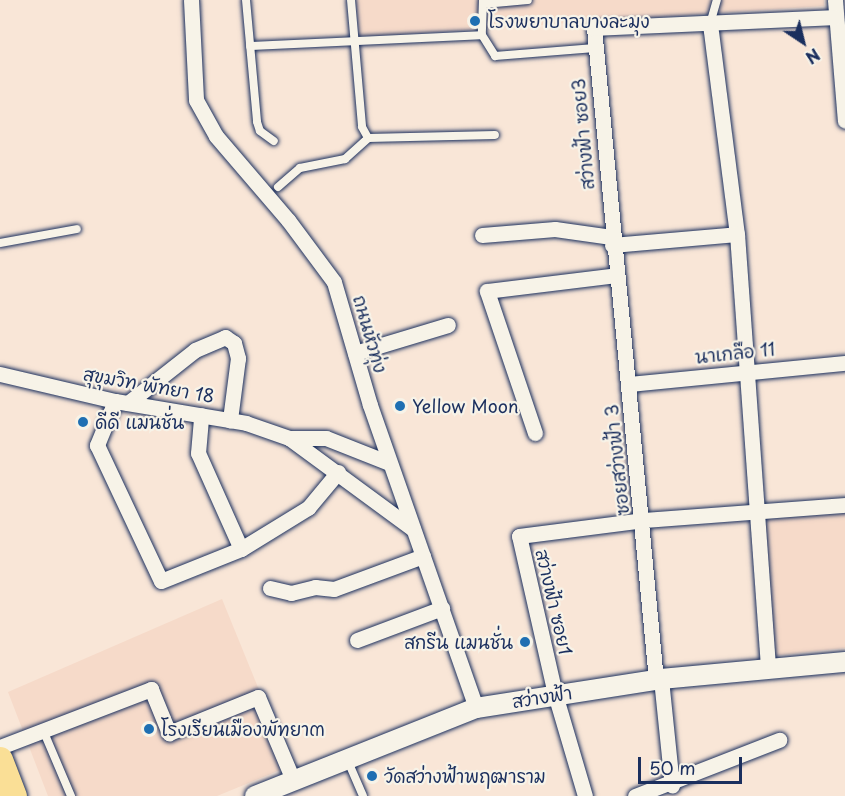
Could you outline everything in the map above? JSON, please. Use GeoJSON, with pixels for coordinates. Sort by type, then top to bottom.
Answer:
{"type":"FeatureCollection","features":[{"type":"Feature","properties":{"kind":"highway"},"geometry":{"type":"LineString","coordinates":[[0,760],[14,796]]}},
{"type":"Feature","properties":{"kind":"street","name":"ถนนหัวทุ่ง"},"geometry":{"type":"LineString","coordinates":[[190,0],[196,100],[216,136],[288,220],[334,282],[389,463],[476,708]]}},
{"type":"Feature","properties":{"kind":"street"},"geometry":{"type":"LineString","coordinates":[[835,0],[845,121]]}},
{"type":"Feature","properties":{"kind":"street"},"geometry":{"type":"LineString","coordinates":[[768,669],[744,371],[737,234],[710,24],[835,17]]}},
{"type":"Feature","properties":{"kind":"street","name":"สว่างฟ้า ซอย3"},"geometry":{"type":"LineString","coordinates":[[611,241],[594,28],[710,24]]}},
{"type":"Feature","properties":{"kind":"street"},"geometry":{"type":"LineString","coordinates":[[482,235],[555,229],[611,241],[737,234]]}},
{"type":"Feature","properties":{"kind":"street","name":"ซอยสว่างฟ้า 3"},"geometry":{"type":"LineString","coordinates":[[611,241],[617,275],[672,785]]}},
{"type":"Feature","properties":{"kind":"street"},"geometry":{"type":"LineString","coordinates":[[535,433],[487,291],[617,275]]}},
{"type":"Feature","properties":{"kind":"street"},"geometry":{"type":"LineString","coordinates":[[355,353],[448,325]]}},
{"type":"Feature","properties":{"kind":"street"},"geometry":{"type":"LineString","coordinates":[[230,420],[238,357],[234,343],[225,337],[195,350],[121,402],[97,445],[161,581],[241,549],[308,508],[338,472]]}},
{"type":"Feature","properties":{"kind":"street","name":"นาเกลือ 11"},"geometry":{"type":"LineString","coordinates":[[628,384],[845,363]]}},
{"type":"Feature","properties":{"kind":"street","name":"สุขุมวิท พัทยา 18"},"geometry":{"type":"LineString","coordinates":[[0,374],[121,402],[230,420],[289,438],[326,438],[389,463]]}},
{"type":"Feature","properties":{"kind":"street"},"geometry":{"type":"LineString","coordinates":[[201,415],[198,453],[241,549]]}},
{"type":"Feature","properties":{"kind":"street","name":"สุขุมวิท พัทยา 18"},"geometry":{"type":"LineString","coordinates":[[289,438],[413,529]]}},
{"type":"Feature","properties":{"kind":"street"},"geometry":{"type":"LineString","coordinates":[[644,520],[755,509],[845,505]]}},
{"type":"Feature","properties":{"kind":"street","name":"สว่างฟ้า ซอย1"},"geometry":{"type":"LineString","coordinates":[[555,694],[519,536],[644,520]]}},
{"type":"Feature","properties":{"kind":"street"},"geometry":{"type":"LineString","coordinates":[[270,588],[291,592],[315,587],[334,589],[423,556]]}},
{"type":"Feature","properties":{"kind":"street"},"geometry":{"type":"LineString","coordinates":[[357,640],[442,608]]}},
{"type":"Feature","properties":{"kind":"street","name":"สว่างฟ้า"},"geometry":{"type":"LineString","coordinates":[[255,796],[476,708],[555,694],[659,680],[845,662]]}},
{"type":"Feature","properties":{"kind":"street"},"geometry":{"type":"LineString","coordinates":[[0,747],[151,689],[169,733],[258,697],[293,780]]}},
{"type":"Feature","properties":{"kind":"street"},"geometry":{"type":"LineString","coordinates":[[555,694],[585,796]]}},
{"type":"Feature","properties":{"kind":"street"},"geometry":{"type":"LineString","coordinates":[[635,796],[672,785],[779,741]]}},
{"type":"Feature","properties":{"kind":"lane"},"geometry":{"type":"LineString","coordinates":[[246,0],[258,127],[273,141]]}},
{"type":"Feature","properties":{"kind":"lane"},"geometry":{"type":"LineString","coordinates":[[351,0],[362,127],[368,138]]}},
{"type":"Feature","properties":{"kind":"lane"},"geometry":{"type":"LineString","coordinates":[[528,0],[483,2],[482,35],[495,56],[595,48]]}},
{"type":"Feature","properties":{"kind":"lane"},"geometry":{"type":"LineString","coordinates":[[710,24],[717,0]]}},
{"type":"Feature","properties":{"kind":"lane"},"geometry":{"type":"LineString","coordinates":[[250,46],[482,35]]}},
{"type":"Feature","properties":{"kind":"lane"},"geometry":{"type":"LineString","coordinates":[[278,187],[300,168],[345,159],[368,138],[495,135]]}},
{"type":"Feature","properties":{"kind":"lane"},"geometry":{"type":"LineString","coordinates":[[0,243],[77,229]]}},
{"type":"Feature","properties":{"kind":"lane"},"geometry":{"type":"LineString","coordinates":[[43,730],[71,796]]}},
{"type":"Feature","properties":{"kind":"lane"},"geometry":{"type":"LineString","coordinates":[[346,759],[363,796]]}},
{"type":"Feature","properties":{"kind":"shaded area","name":"โรงพยาบาลบางละมุง"},"geometry":{"type":"Polygon","coordinates":[[[356,0],[824,0],[824,6],[360,37],[356,0]]]}},
{"type":"Feature","properties":{"kind":"shaded area"},"geometry":{"type":"Polygon","coordinates":[[[845,509],[845,648],[772,656],[762,514],[845,509]]]}},
{"type":"Feature","properties":{"kind":"shaded area","name":"โรงเรียนเมืองพัทยา๓"},"geometry":{"type":"Polygon","coordinates":[[[222,599],[290,766],[217,796],[48,796],[8,692],[222,599]]]}},
{"type":"Feature","properties":{"kind":"place","name":"โรงพยาบาลบางละมุง"},"geometry":{"type":"Point","coordinates":[475,21]}},
{"type":"Feature","properties":{"kind":"place","name":"Yellow Moon"},"geometry":{"type":"Point","coordinates":[400,406]}},
{"type":"Feature","properties":{"kind":"place","name":"ดีดี แมนชั่น"},"geometry":{"type":"Point","coordinates":[83,422]}},
{"type":"Feature","properties":{"kind":"place","name":"สกรีน แมนชั่น"},"geometry":{"type":"Point","coordinates":[525,642]}},
{"type":"Feature","properties":{"kind":"place","name":"โรงเรียนเมืองพัทยา๓"},"geometry":{"type":"Point","coordinates":[149,729]}},
{"type":"Feature","properties":{"kind":"place","name":"วัดสว่างฟ้าพฤฒาราม"},"geometry":{"type":"Point","coordinates":[372,776]}}]}
